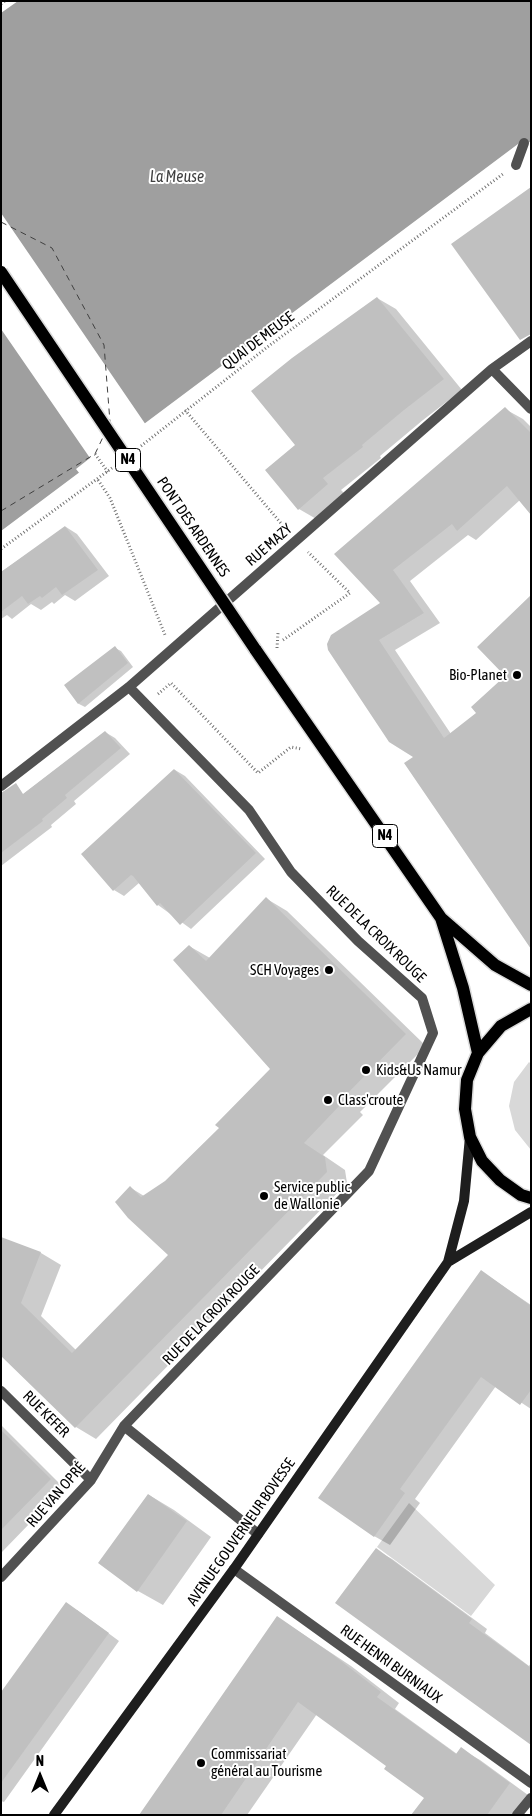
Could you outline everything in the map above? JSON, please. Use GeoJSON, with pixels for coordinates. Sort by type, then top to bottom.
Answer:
{"type":"FeatureCollection","features":[{"type":"Feature","properties":{"kind":"main road","name":"PONT DES ARDENNES"},"geometry":{"type":"LineString","coordinates":[[1,272],[274,676],[441,918]]}},
{"type":"Feature","properties":{"kind":"main road","name":"N4"},"geometry":{"type":"LineString","coordinates":[[441,918],[495,965],[531,985]]}},
{"type":"Feature","properties":{"kind":"main road","name":"N4"},"geometry":{"type":"LineString","coordinates":[[441,918],[463,988],[478,1053]]}},
{"type":"Feature","properties":{"kind":"main road"},"geometry":{"type":"LineString","coordinates":[[531,1009],[501,1026],[478,1053],[467,1080],[465,1109],[470,1137],[482,1161],[500,1180],[531,1198]]}},
{"type":"Feature","properties":{"kind":"main road","name":"AVENUE GOUVERNEUR BOVESSE"},"geometry":{"type":"LineString","coordinates":[[54,1815],[234,1569],[448,1262],[464,1201],[470,1137]]}},
{"type":"Feature","properties":{"kind":"main road","name":"AVENUE GOUVERNEUR BOVESSE"},"geometry":{"type":"LineString","coordinates":[[448,1262],[531,1212]]}},
{"type":"Feature","properties":{"kind":"street"},"geometry":{"type":"LineString","coordinates":[[516,165],[524,142]]}},
{"type":"Feature","properties":{"kind":"street","name":"RUE MAZY"},"geometry":{"type":"LineString","coordinates":[[1,786],[129,687],[492,369],[531,341]]}},
{"type":"Feature","properties":{"kind":"street"},"geometry":{"type":"LineString","coordinates":[[492,369],[531,409]]}},
{"type":"Feature","properties":{"kind":"street","name":"RUE DE LA CROIX ROUGE"},"geometry":{"type":"LineString","coordinates":[[124,1426],[369,1171],[433,1033],[422,998],[358,941],[291,872],[249,810],[129,687]]}},
{"type":"Feature","properties":{"kind":"street","name":"RUE KEFER"},"geometry":{"type":"LineString","coordinates":[[1,1391],[91,1480]]}},
{"type":"Feature","properties":{"kind":"street"},"geometry":{"type":"LineString","coordinates":[[124,1426],[258,1534]]}},
{"type":"Feature","properties":{"kind":"street","name":"RUE VAN OPRÉ"},"geometry":{"type":"LineString","coordinates":[[1,1577],[91,1480],[124,1426]]}},
{"type":"Feature","properties":{"kind":"street","name":"RUE HENRI BURNIAUX"},"geometry":{"type":"LineString","coordinates":[[234,1569],[531,1783]]}},
{"type":"Feature","properties":{"kind":"street"},"geometry":{"type":"LineString","coordinates":[[517,1815],[531,1798]]}},
{"type":"Feature","properties":{"kind":"path"},"geometry":{"type":"LineString","coordinates":[[1,4],[5,1]]}},
{"type":"Feature","properties":{"kind":"path","name":"QUAI DE MEUSE"},"geometry":{"type":"LineString","coordinates":[[139,447],[185,410],[516,165]]}},
{"type":"Feature","properties":{"kind":"path"},"geometry":{"type":"LineString","coordinates":[[185,410],[297,541],[350,594],[283,640]]}},
{"type":"Feature","properties":{"kind":"path"},"geometry":{"type":"LineString","coordinates":[[95,454],[108,472]]}},
{"type":"Feature","properties":{"kind":"path"},"geometry":{"type":"LineString","coordinates":[[1,548],[116,466]]}},
{"type":"Feature","properties":{"kind":"path"},"geometry":{"type":"LineString","coordinates":[[98,480],[110,498],[171,651]]}},
{"type":"Feature","properties":{"kind":"path"},"geometry":{"type":"LineString","coordinates":[[145,704],[171,683],[258,773],[291,747]]}},
{"type":"Feature","properties":{"kind":"shaded area"},"geometry":{"type":"Polygon","coordinates":[[[529,1062],[531,1064],[531,1150],[515,1130],[509,1106],[514,1082],[529,1062]]]}},
{"type":"Feature","properties":{"kind":"shaded area"},"geometry":{"type":"Polygon","coordinates":[[[409,1503],[495,1585],[471,1616],[377,1547],[409,1503]]]}},
{"type":"Feature","properties":{"kind":"water","name":"La Meuse"},"geometry":{"type":"Polygon","coordinates":[[[18,1],[531,1],[531,141],[527,144],[522,141],[1,531],[1,13],[18,1]]]}},
{"type":"Feature","properties":{"kind":"pier"},"geometry":{"type":"Polygon","coordinates":[[[1,213],[146,425],[80,474],[76,469],[90,458],[1,329],[1,213]]]}},
{"type":"Feature","properties":{"kind":"building"},"geometry":{"type":"Polygon","coordinates":[[[531,187],[531,334],[520,340],[451,244],[531,187]]]}},
{"type":"Feature","properties":{"kind":"building"},"geometry":{"type":"Polygon","coordinates":[[[377,297],[444,379],[323,478],[328,484],[298,510],[265,470],[295,445],[251,391],[292,358],[377,297]]]}},
{"type":"Feature","properties":{"kind":"building"},"geometry":{"type":"Polygon","coordinates":[[[505,407],[531,433],[531,515],[507,486],[457,531],[452,524],[393,570],[424,613],[379,640],[444,738],[476,713],[471,707],[505,676],[477,647],[531,595],[531,949],[404,763],[413,757],[389,742],[328,650],[327,644],[331,635],[380,603],[334,554],[505,407]]]}},
{"type":"Feature","properties":{"kind":"building"},"geometry":{"type":"Polygon","coordinates":[[[65,526],[98,570],[62,595],[56,587],[42,598],[40,596],[28,604],[22,596],[1,612],[1,572],[65,526]]]}},
{"type":"Feature","properties":{"kind":"building"},"geometry":{"type":"Polygon","coordinates":[[[115,646],[128,663],[78,704],[64,685],[115,646]]]}},
{"type":"Feature","properties":{"kind":"building"},"geometry":{"type":"Polygon","coordinates":[[[105,731],[121,748],[65,795],[67,798],[42,819],[43,821],[1,853],[1,793],[16,783],[23,794],[105,731]]]}},
{"type":"Feature","properties":{"kind":"building"},"geometry":{"type":"Polygon","coordinates":[[[174,769],[256,853],[180,925],[160,903],[157,906],[133,876],[131,875],[113,891],[81,854],[174,769]]]}},
{"type":"Feature","properties":{"kind":"building"},"geometry":{"type":"Polygon","coordinates":[[[266,897],[406,1034],[341,1100],[343,1102],[304,1143],[325,1157],[327,1172],[75,1428],[1,1356],[1,1237],[41,1252],[21,1303],[72,1353],[168,1255],[128,1218],[115,1202],[130,1186],[141,1197],[165,1181],[219,1128],[215,1125],[270,1069],[173,960],[189,945],[206,961],[266,897]]]}},
{"type":"Feature","properties":{"kind":"building"},"geometry":{"type":"Polygon","coordinates":[[[481,1270],[531,1306],[531,1390],[520,1405],[481,1377],[400,1489],[405,1493],[374,1537],[318,1498],[481,1270]]]}},
{"type":"Feature","properties":{"kind":"building"},"geometry":{"type":"Polygon","coordinates":[[[1,1430],[51,1479],[1,1530],[1,1430]]]}},
{"type":"Feature","properties":{"kind":"building"},"geometry":{"type":"Polygon","coordinates":[[[148,1494],[187,1521],[137,1592],[98,1563],[148,1494]]]}},
{"type":"Feature","properties":{"kind":"building"},"geometry":{"type":"Polygon","coordinates":[[[376,1548],[472,1619],[469,1623],[531,1668],[531,1745],[335,1603],[376,1548]]]}},
{"type":"Feature","properties":{"kind":"building"},"geometry":{"type":"Polygon","coordinates":[[[66,1602],[109,1633],[1,1783],[1,1692],[66,1602]]]}},
{"type":"Feature","properties":{"kind":"building"},"geometry":{"type":"Polygon","coordinates":[[[277,1616],[332,1654],[381,1692],[377,1697],[456,1754],[461,1747],[510,1783],[487,1815],[411,1815],[424,1798],[384,1769],[386,1766],[298,1702],[221,1815],[139,1815],[277,1616]]]}},
{"type":"Feature","properties":{"kind":"ferry route"},"geometry":{"type":"LineString","coordinates":[[1,222],[52,248],[104,345],[110,422]]}},
{"type":"Feature","properties":{"kind":"ferry route"},"geometry":{"type":"LineString","coordinates":[[1,511],[95,454],[104,435]]}},
{"type":"Feature","properties":{"kind":"place","name":"Bio-Planet"},"geometry":{"type":"Point","coordinates":[517,675]}},
{"type":"Feature","properties":{"kind":"place","name":"SCH Voyages"},"geometry":{"type":"Point","coordinates":[329,970]}},
{"type":"Feature","properties":{"kind":"place","name":"Kids&Us Namur"},"geometry":{"type":"Point","coordinates":[366,1070]}},
{"type":"Feature","properties":{"kind":"place","name":"Class'croute"},"geometry":{"type":"Point","coordinates":[328,1100]}},
{"type":"Feature","properties":{"kind":"place","name":"Service public de Wallonie"},"geometry":{"type":"Point","coordinates":[264,1196]}},
{"type":"Feature","properties":{"kind":"place","name":"Commissariat général au Tourisme"},"geometry":{"type":"Point","coordinates":[201,1763]}}]}
